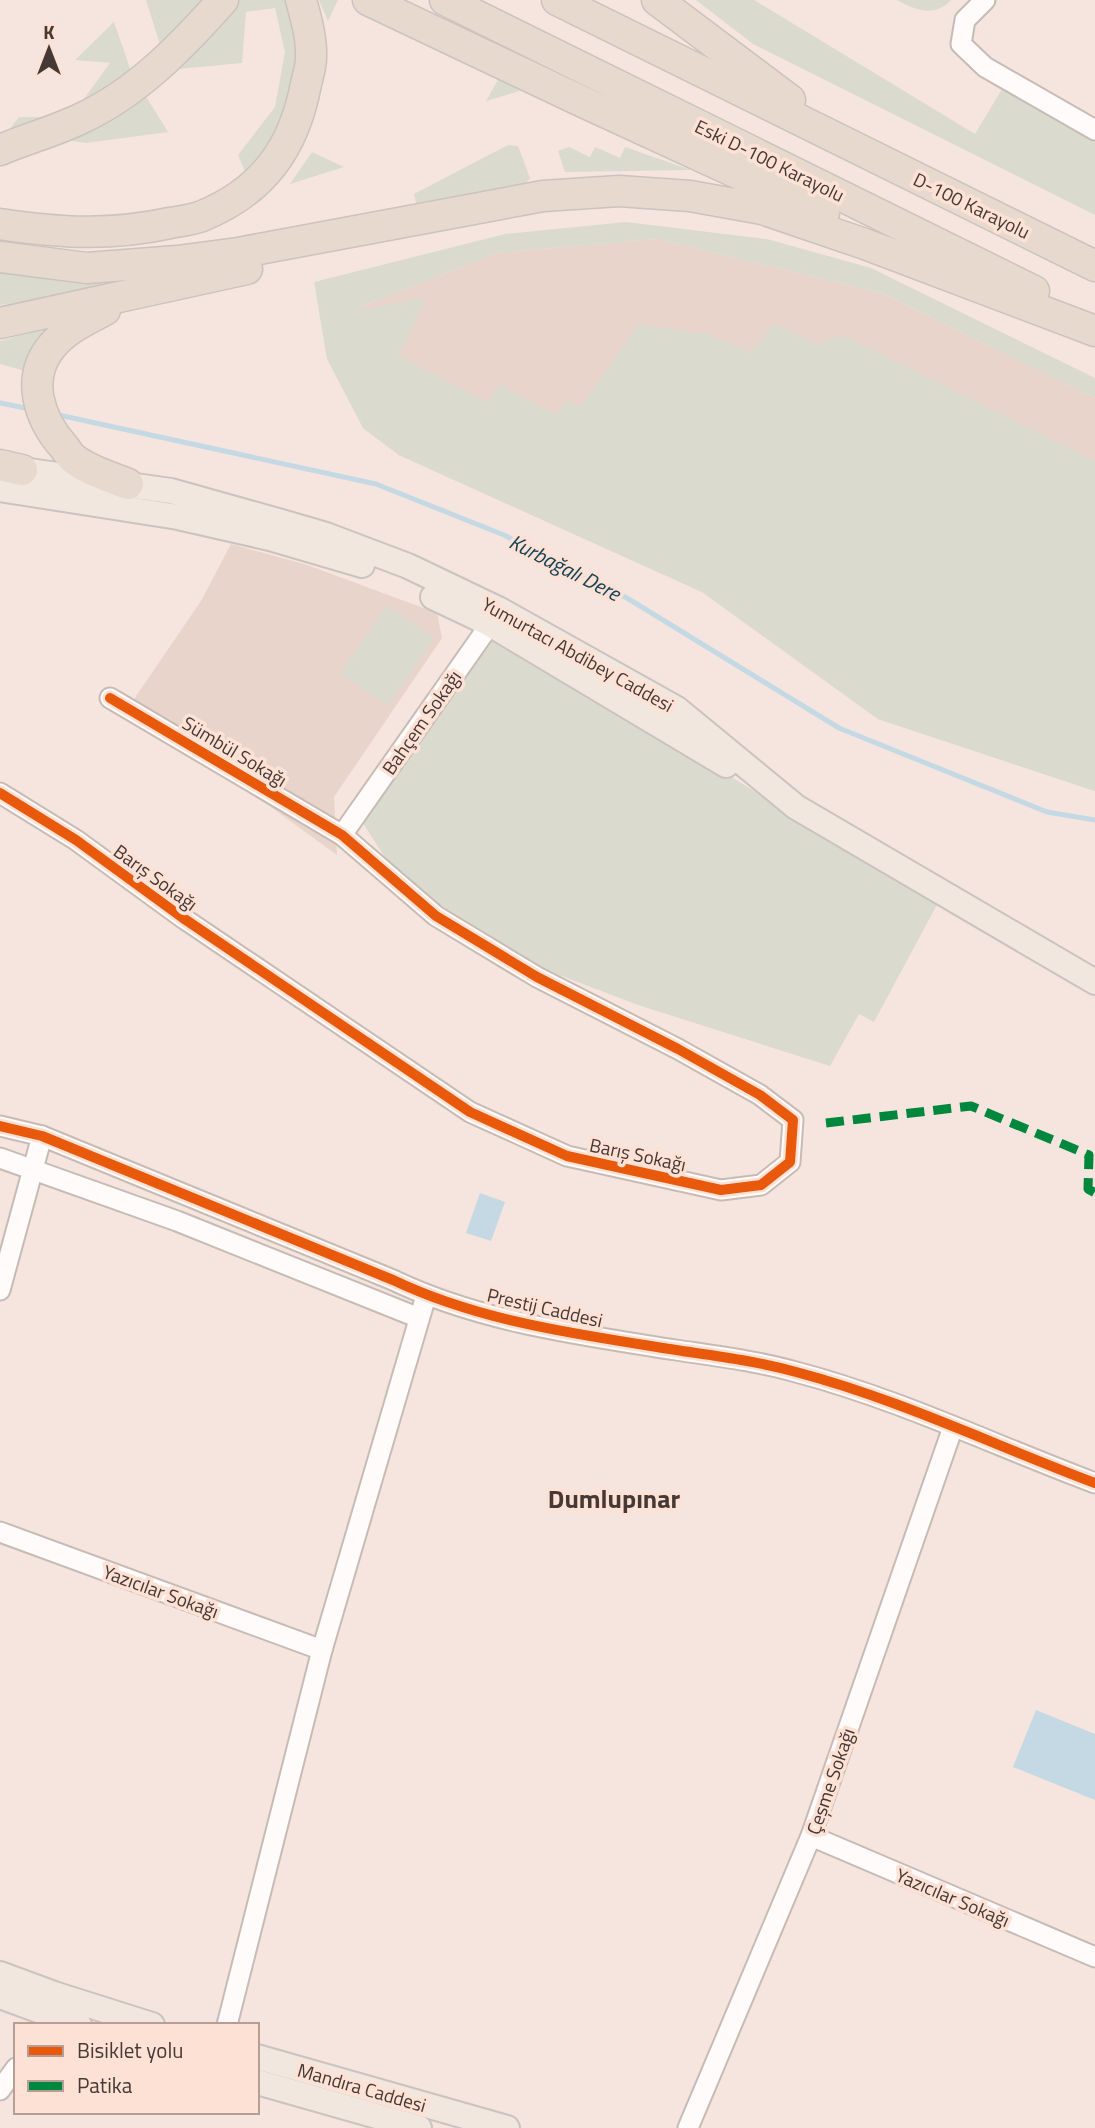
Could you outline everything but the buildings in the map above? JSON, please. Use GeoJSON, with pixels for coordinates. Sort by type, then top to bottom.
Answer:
{"type":"FeatureCollection","features":[{"type":"Feature","properties":{"kind":"highway"},"geometry":{"type":"LineString","coordinates":[[0,149],[80,119],[143,79],[170,57],[223,0]]}},
{"type":"Feature","properties":{"kind":"highway"},"geometry":{"type":"LineString","coordinates":[[0,224],[43,231],[92,233],[149,228],[200,217],[234,200],[262,176],[289,141],[301,114],[311,57],[308,26],[301,0]]}},
{"type":"Feature","properties":{"kind":"highway"},"geometry":{"type":"LineString","coordinates":[[368,0],[583,102],[1041,312]]}},
{"type":"Feature","properties":{"kind":"highway","name":"Eski D-100 Karayolu"},"geometry":{"type":"LineString","coordinates":[[445,0],[1095,321]]}},
{"type":"Feature","properties":{"kind":"highway"},"geometry":{"type":"LineString","coordinates":[[557,0],[850,144]]}},
{"type":"Feature","properties":{"kind":"highway"},"geometry":{"type":"LineString","coordinates":[[589,0],[618,30]]}},
{"type":"Feature","properties":{"kind":"highway"},"geometry":{"type":"LineString","coordinates":[[657,0],[850,144]]}},
{"type":"Feature","properties":{"kind":"highway"},"geometry":{"type":"LineString","coordinates":[[0,135],[62,125]]}},
{"type":"Feature","properties":{"kind":"highway","name":"D-100 Karayolu"},"geometry":{"type":"LineString","coordinates":[[850,144],[1095,265]]}},
{"type":"Feature","properties":{"kind":"highway"},"geometry":{"type":"LineString","coordinates":[[0,257],[87,268],[177,261],[238,253],[543,195],[619,191],[702,198],[762,209],[1095,331]]}},
{"type":"Feature","properties":{"kind":"highway"},"geometry":{"type":"LineString","coordinates":[[0,323],[269,264],[467,210]]}},
{"type":"Feature","properties":{"kind":"highway"},"geometry":{"type":"LineString","coordinates":[[128,484],[74,459],[50,431],[40,410],[37,391],[38,374],[50,348],[65,332],[133,295]]}},
{"type":"Feature","properties":{"kind":"main road","name":"Yumurtacı Abdibey Caddesi"},"geometry":{"type":"LineString","coordinates":[[5,471],[171,491],[326,536],[408,566],[495,617],[677,709],[796,807],[1095,982]]}},
{"type":"Feature","properties":{"kind":"main road"},"geometry":{"type":"LineString","coordinates":[[5,471],[178,517],[271,538],[373,568],[495,617]]}},
{"type":"Feature","properties":{"kind":"main road"},"geometry":{"type":"LineString","coordinates":[[0,1974],[146,2023]]}},
{"type":"Feature","properties":{"kind":"main road"},"geometry":{"type":"LineString","coordinates":[[0,1996],[49,2020],[67,2023]]}},
{"type":"Feature","properties":{"kind":"main road","name":"Mandıra Caddesi"},"geometry":{"type":"LineString","coordinates":[[259,2058],[507,2128]]}},
{"type":"Feature","properties":{"kind":"main road","name":"Mandıra Caddesi"},"geometry":{"type":"LineString","coordinates":[[259,2083],[419,2128]]}},
{"type":"Feature","properties":{"kind":"street"},"geometry":{"type":"LineString","coordinates":[[985,0],[965,20],[961,44],[985,67],[1094,125]]}},
{"type":"Feature","properties":{"kind":"street","name":"Bahçem Sokağı"},"geometry":{"type":"LineString","coordinates":[[342,835],[495,617]]}},
{"type":"Feature","properties":{"kind":"street","name":"Sümbül Sokağı"},"geometry":{"type":"LineString","coordinates":[[110,698],[342,835]]}},
{"type":"Feature","properties":{"kind":"street","name":"Barış Sokağı"},"geometry":{"type":"LineString","coordinates":[[0,793],[76,840],[183,918],[470,1112],[567,1156],[721,1190],[761,1185],[790,1162],[793,1120],[760,1095],[678,1049],[537,978],[436,916],[342,835]]}},
{"type":"Feature","properties":{"kind":"street","name":"Prestij Caddesi"},"geometry":{"type":"LineString","coordinates":[[0,1126],[42,1136],[426,1296],[528,1324],[585,1336],[795,1371],[866,1394],[1095,1483]]}},
{"type":"Feature","properties":{"kind":"street"},"geometry":{"type":"LineString","coordinates":[[0,1290],[42,1136]]}},
{"type":"Feature","properties":{"kind":"street"},"geometry":{"type":"LineString","coordinates":[[0,1158],[177,1222],[419,1318]]}},
{"type":"Feature","properties":{"kind":"street"},"geometry":{"type":"LineString","coordinates":[[228,2023],[321,1650],[426,1296]]}},
{"type":"Feature","properties":{"kind":"street","name":"Çeşme Sokağı"},"geometry":{"type":"LineString","coordinates":[[688,2128],[811,1836],[953,1427]]}},
{"type":"Feature","properties":{"kind":"street","name":"Yazıcılar Sokağı"},"geometry":{"type":"LineString","coordinates":[[0,1532],[321,1650]]}},
{"type":"Feature","properties":{"kind":"street","name":"Yazıcılar Sokağı"},"geometry":{"type":"LineString","coordinates":[[811,1836],[1095,1957]]}},
{"type":"Feature","properties":{"kind":"street"},"geometry":{"type":"LineString","coordinates":[[0,2090],[14,2071]]}},
{"type":"Feature","properties":{"kind":"shaded area"},"geometry":{"type":"Polygon","coordinates":[[[146,0],[288,0],[298,35],[296,71],[285,112],[269,143],[245,172],[238,155],[275,107],[285,52],[275,8],[246,12],[242,63],[168,70],[146,0]]]}},
{"type":"Feature","properties":{"kind":"shaded area"},"geometry":{"type":"Polygon","coordinates":[[[319,0],[338,0],[328,21],[319,0]]]}},
{"type":"Feature","properties":{"kind":"shaded area"},"geometry":{"type":"Polygon","coordinates":[[[696,0],[754,0],[975,134],[1002,89],[1095,140],[1095,215],[753,44],[696,0]]]}},
{"type":"Feature","properties":{"kind":"shaded area"},"geometry":{"type":"Polygon","coordinates":[[[897,0],[951,0],[945,6],[932,11],[911,7],[897,0]]]}},
{"type":"Feature","properties":{"kind":"shaded area"},"geometry":{"type":"Polygon","coordinates":[[[114,22],[132,74],[168,132],[86,143],[8,131],[19,117],[71,117],[110,63],[75,60],[114,22]]]}},
{"type":"Feature","properties":{"kind":"shaded area"},"geometry":{"type":"Polygon","coordinates":[[[499,78],[520,91],[486,101],[499,78]]]}},
{"type":"Feature","properties":{"kind":"shaded area"},"geometry":{"type":"Polygon","coordinates":[[[508,145],[518,146],[530,178],[523,187],[416,203],[414,194],[508,145]]]}},
{"type":"Feature","properties":{"kind":"shaded area"},"geometry":{"type":"Polygon","coordinates":[[[569,147],[590,157],[595,147],[620,158],[625,147],[691,170],[565,172],[558,151],[569,147]]]}},
{"type":"Feature","properties":{"kind":"shaded area"},"geometry":{"type":"Polygon","coordinates":[[[312,152],[344,167],[290,184],[312,152]]]}},
{"type":"Feature","properties":{"kind":"shaded area"},"geometry":{"type":"Polygon","coordinates":[[[626,222],[767,239],[871,268],[1095,378],[1095,398],[882,293],[657,239],[497,253],[350,311],[426,298],[399,356],[487,402],[500,384],[556,415],[566,401],[581,406],[638,325],[707,334],[751,352],[774,324],[818,344],[843,335],[1095,461],[1095,791],[878,719],[702,592],[399,455],[363,428],[327,359],[314,282],[505,234],[626,222]]]}},
{"type":"Feature","properties":{"kind":"shaded area"},"geometry":{"type":"Polygon","coordinates":[[[657,239],[882,293],[1095,398],[1095,791],[878,719],[702,592],[399,455],[363,428],[345,313],[497,253],[657,239]]]}},
{"type":"Feature","properties":{"kind":"shaded area"},"geometry":{"type":"Polygon","coordinates":[[[0,273],[106,283],[28,302],[0,305],[0,273]]]}},
{"type":"Feature","properties":{"kind":"shaded area"},"geometry":{"type":"Polygon","coordinates":[[[67,323],[29,372],[0,364],[0,341],[67,323]]]}},
{"type":"Feature","properties":{"kind":"shaded area"},"geometry":{"type":"Polygon","coordinates":[[[231,544],[307,565],[437,613],[442,638],[334,797],[337,855],[130,705],[201,601],[231,544]]]}},
{"type":"Feature","properties":{"kind":"shaded area"},"geometry":{"type":"Polygon","coordinates":[[[387,605],[434,638],[388,706],[340,673],[387,605]]]}},
{"type":"Feature","properties":{"kind":"shaded area"},"geometry":{"type":"Polygon","coordinates":[[[491,634],[939,901],[874,1022],[859,1014],[830,1066],[638,1005],[483,946],[397,876],[357,814],[491,634]]]}},
{"type":"Feature","properties":{"kind":"water"},"geometry":{"type":"Polygon","coordinates":[[[480,1193],[505,1202],[491,1241],[466,1233],[480,1193]]]}},
{"type":"Feature","properties":{"kind":"water"},"geometry":{"type":"Polygon","coordinates":[[[1036,1710],[1095,1734],[1095,1800],[1013,1767],[1036,1710]]]}},
{"type":"Feature","properties":{"kind":"waterway","name":"Kurbağalı Dere"},"geometry":{"type":"LineString","coordinates":[[0,403],[30,409]]}},
{"type":"Feature","properties":{"kind":"waterway","name":"Kurbağalı Dere"},"geometry":{"type":"LineString","coordinates":[[54,414],[376,484],[504,535],[627,598],[839,728],[1047,812],[1095,820]]}},
{"type":"Feature","properties":{"kind":"marked path"},"geometry":{"type":"LineString","coordinates":[[826,1123],[971,1106],[1089,1155],[1088,1189],[1095,1193]]}},
{"type":"Feature","properties":{"kind":"cycle path"},"geometry":{"type":"LineString","coordinates":[[0,793],[76,840],[183,918],[470,1112],[567,1156],[721,1190],[761,1185],[790,1162],[793,1120],[760,1095],[678,1049],[537,977],[436,916],[342,835],[110,698]]}},
{"type":"Feature","properties":{"kind":"cycle path"},"geometry":{"type":"LineString","coordinates":[[0,1126],[42,1136],[461,1307],[568,1332],[736,1359],[796,1372],[910,1409],[1095,1483]]}},
{"type":"Feature","properties":{"kind":"district","name":"Dumlupınar"},"geometry":{"type":"Point","coordinates":[614,1498]}}]}
